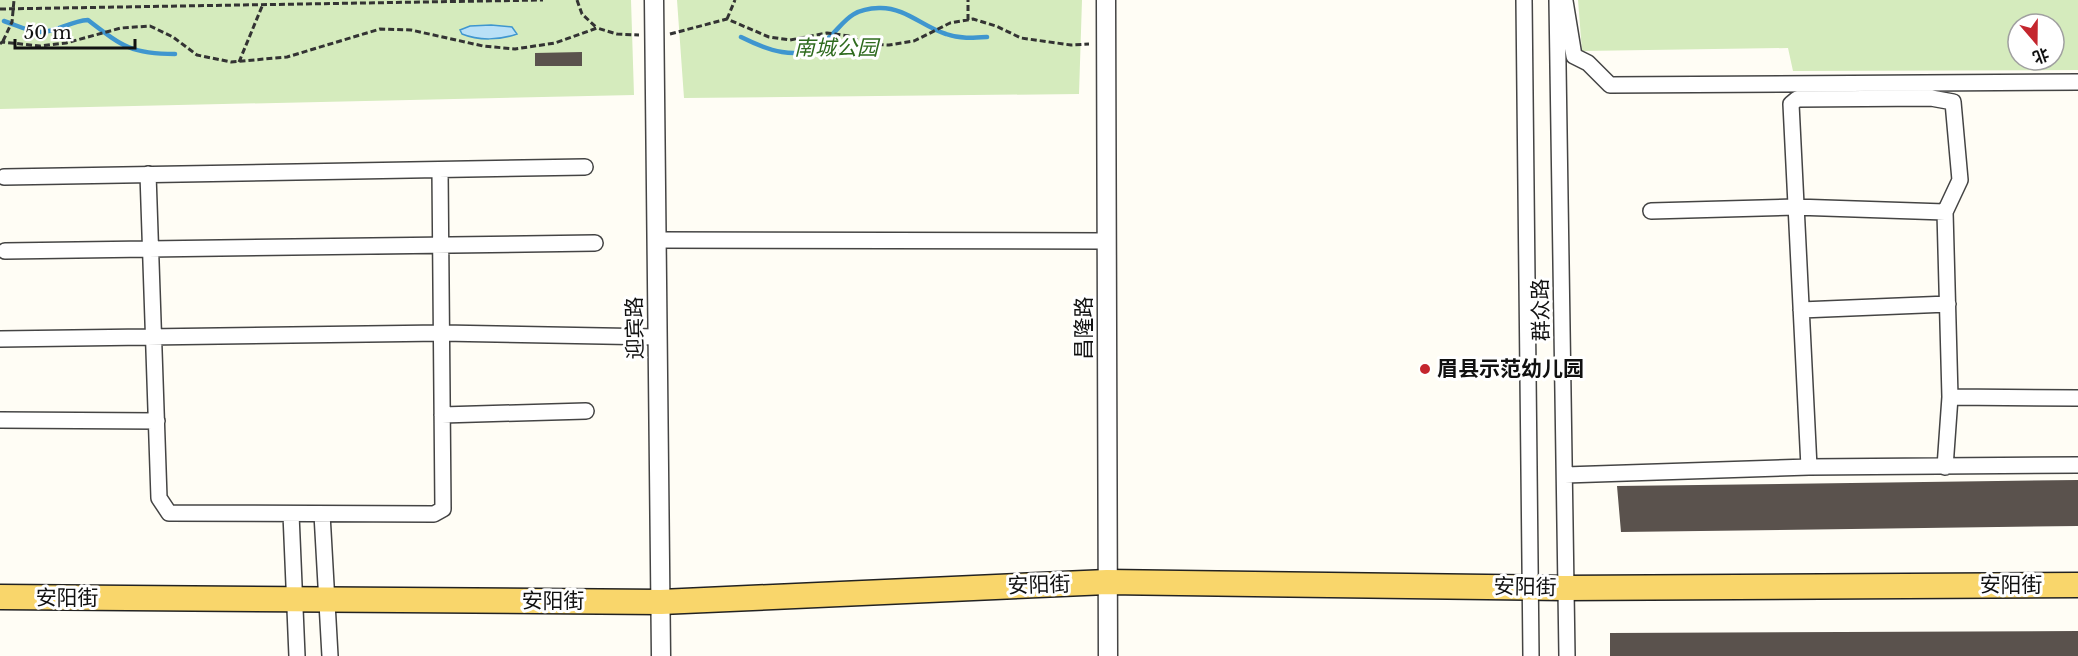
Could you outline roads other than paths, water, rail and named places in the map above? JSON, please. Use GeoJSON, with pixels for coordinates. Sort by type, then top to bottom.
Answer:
{"type":"FeatureCollection","features":[{"type":"Feature","properties":{"kind":"main road","name":"安阳街"},"geometry":{"type":"LineString","coordinates":[[0,597],[661,602],[1107,582],[1564,588],[2078,585]]}},
{"type":"Feature","properties":{"kind":"street","name":"迎宾路"},"geometry":{"type":"LineString","coordinates":[[654,0],[661,656]]}},
{"type":"Feature","properties":{"kind":"street","name":"昌隆路"},"geometry":{"type":"LineString","coordinates":[[1106,0],[1108,656]]}},
{"type":"Feature","properties":{"kind":"street","name":"群众路"},"geometry":{"type":"LineString","coordinates":[[1524,0],[1528,587],[1531,656]]}},
{"type":"Feature","properties":{"kind":"street","name":"群众路"},"geometry":{"type":"LineString","coordinates":[[1557,0],[1565,475],[1564,588],[1567,656]]}},
{"type":"Feature","properties":{"kind":"street"},"geometry":{"type":"LineString","coordinates":[[1565,0],[1574,56],[1588,63],[1610,85],[2078,82]]}},
{"type":"Feature","properties":{"kind":"street"},"geometry":{"type":"LineString","coordinates":[[1809,467],[1791,104],[1797,99],[1931,98],[1953,102],[1960,180],[1945,212],[1950,397],[1945,467]]}},
{"type":"Feature","properties":{"kind":"street"},"geometry":{"type":"LineString","coordinates":[[4,177],[585,168]]}},
{"type":"Feature","properties":{"kind":"street"},"geometry":{"type":"LineString","coordinates":[[148,174],[159,498],[169,513],[434,514],[443,509],[440,170]]}},
{"type":"Feature","properties":{"kind":"street"},"geometry":{"type":"LineString","coordinates":[[1651,211],[1795,207],[1945,212]]}},
{"type":"Feature","properties":{"kind":"street"},"geometry":{"type":"LineString","coordinates":[[656,240],[1106,241]]}},
{"type":"Feature","properties":{"kind":"street"},"geometry":{"type":"LineString","coordinates":[[5,251],[441,243],[595,243]]}},
{"type":"Feature","properties":{"kind":"street"},"geometry":{"type":"LineString","coordinates":[[1801,309],[1947,304]]}},
{"type":"Feature","properties":{"kind":"street"},"geometry":{"type":"LineString","coordinates":[[0,339],[442,333],[657,337]]}},
{"type":"Feature","properties":{"kind":"street"},"geometry":{"type":"LineString","coordinates":[[1950,397],[2078,398]]}},
{"type":"Feature","properties":{"kind":"street"},"geometry":{"type":"LineString","coordinates":[[442,415],[586,411]]}},
{"type":"Feature","properties":{"kind":"street"},"geometry":{"type":"LineString","coordinates":[[0,420],[157,421]]}},
{"type":"Feature","properties":{"kind":"street"},"geometry":{"type":"LineString","coordinates":[[1565,475],[1809,467],[2078,465]]}},
{"type":"Feature","properties":{"kind":"street"},"geometry":{"type":"LineString","coordinates":[[291,514],[297,656]]}},
{"type":"Feature","properties":{"kind":"street"},"geometry":{"type":"LineString","coordinates":[[322,514],[330,656]]}},
{"type":"Feature","properties":{"kind":"water"},"geometry":{"type":"Polygon","coordinates":[[[470,26],[512,27],[517,34],[504,38],[482,39],[462,34],[460,30],[470,26]]]}},
{"type":"Feature","properties":{"kind":"waterway"},"geometry":{"type":"LineString","coordinates":[[741,37],[782,52],[803,52],[823,43],[852,15],[879,8],[906,14],[951,36],[987,37]]}},
{"type":"Feature","properties":{"kind":"waterway"},"geometry":{"type":"LineString","coordinates":[[4,21],[27,30],[42,32],[88,20],[128,47],[160,54],[175,54]]}},
{"type":"Feature","properties":{"kind":"place","name":"眉县示范幼儿园"},"geometry":{"type":"Point","coordinates":[1425,369]}},
{"type":"Feature","properties":{"kind":"park label","name":"南城公园"},"geometry":{"type":"Point","coordinates":[836,48]}}]}
